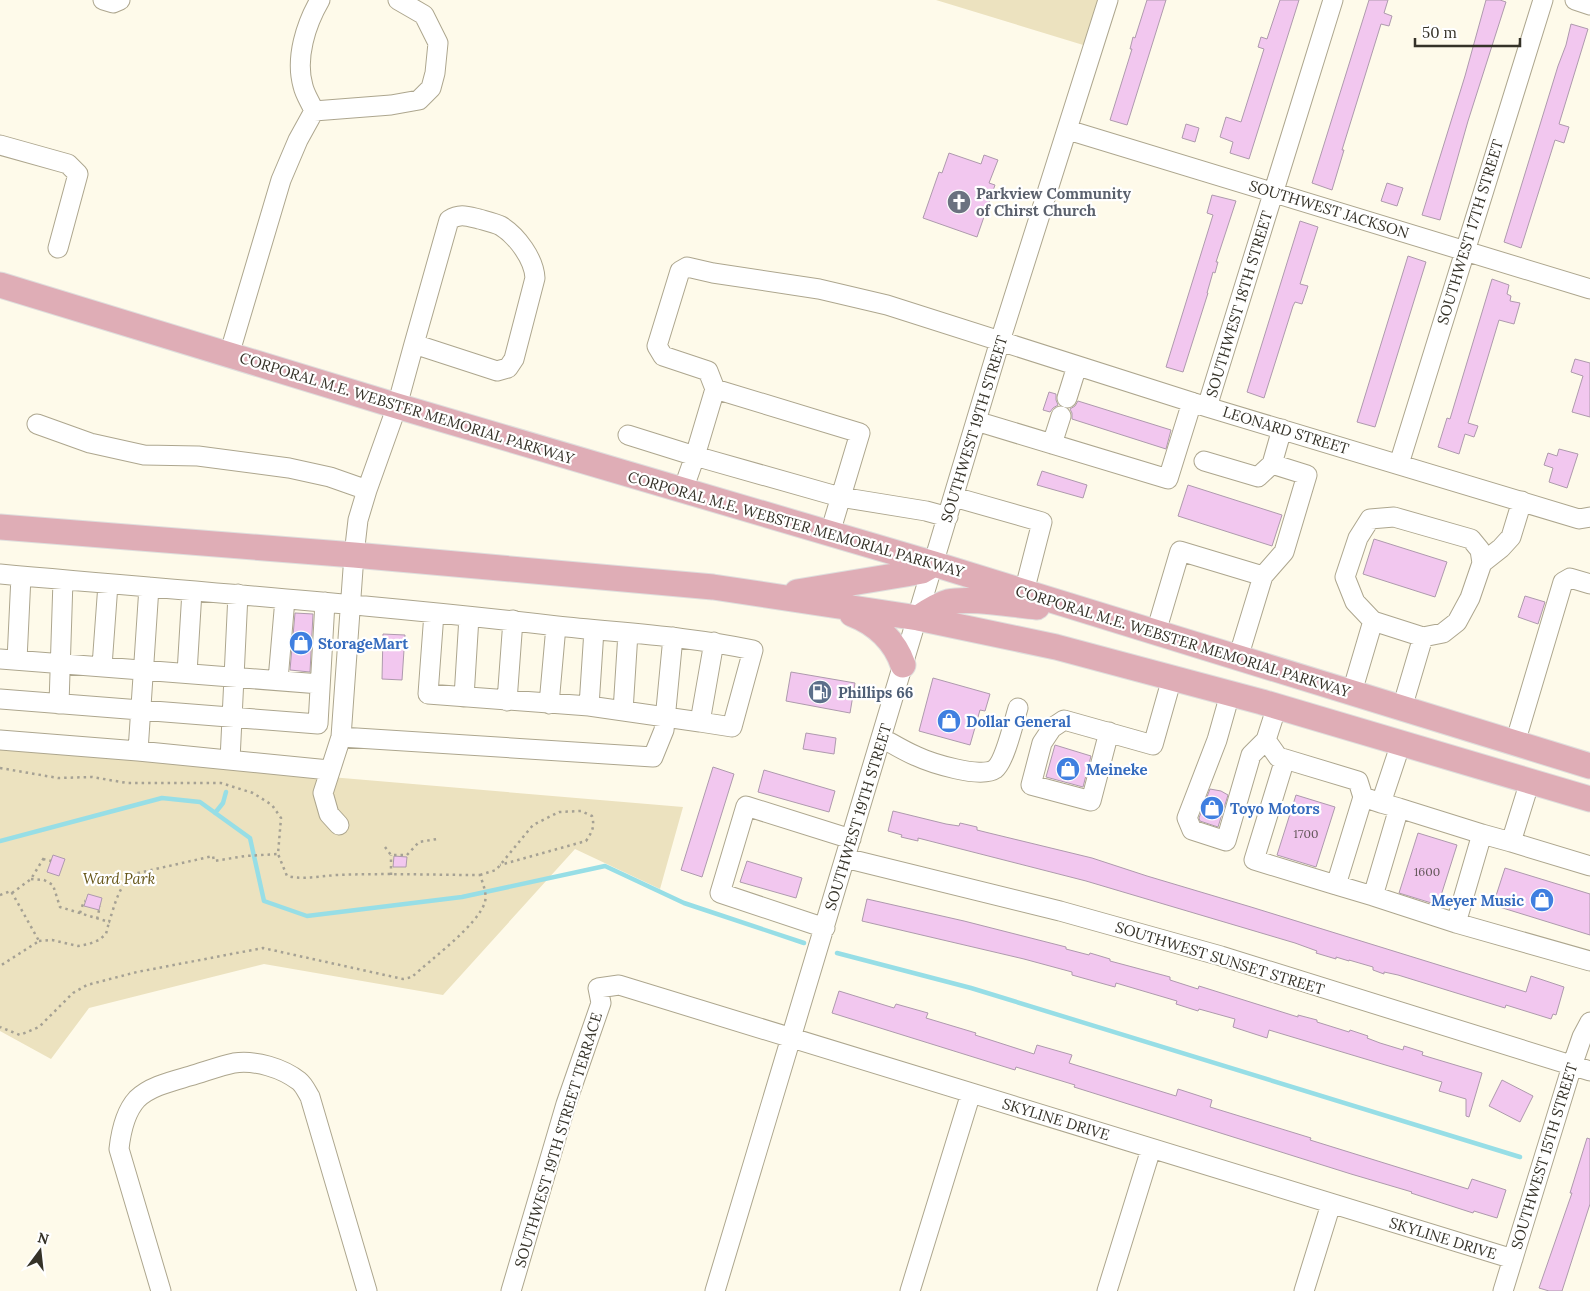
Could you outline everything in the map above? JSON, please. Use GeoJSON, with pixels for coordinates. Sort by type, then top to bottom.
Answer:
{"type":"FeatureCollection","features":[{"type":"Feature","properties":{"kind":"main road","name":"CORPORAL M.E. WEBSTER MEMORIAL PARKWAY"},"geometry":{"type":"LineString","coordinates":[[0,285],[397,406],[934,564],[1590,766]]}},
{"type":"Feature","properties":{"kind":"main road"},"geometry":{"type":"LineString","coordinates":[[0,527],[354,555],[713,588],[918,618],[1056,647],[1276,706],[1590,799]]}},
{"type":"Feature","properties":{"kind":"main road"},"geometry":{"type":"LineString","coordinates":[[772,596],[897,576],[922,570],[934,564]]}},
{"type":"Feature","properties":{"kind":"main road"},"geometry":{"type":"LineString","coordinates":[[918,618],[931,609],[947,602],[960,601],[1082,610]]}},
{"type":"Feature","properties":{"kind":"main road"},"geometry":{"type":"LineString","coordinates":[[829,605],[866,619],[883,633],[895,648],[904,665]]}},
{"type":"Feature","properties":{"kind":"street"},"geometry":{"type":"LineString","coordinates":[[314,111],[303,87],[299,61],[312,14],[320,0]]}},
{"type":"Feature","properties":{"kind":"street"},"geometry":{"type":"LineString","coordinates":[[314,111],[391,105],[419,100],[431,88],[435,73],[438,44],[424,15],[398,0]]}},
{"type":"Feature","properties":{"kind":"street","name":"SOUTHWEST 19TH STREET"},"geometry":{"type":"LineString","coordinates":[[715,1291],[1000,341],[1108,0]]}},
{"type":"Feature","properties":{"kind":"street","name":"SOUTHWEST 18TH STREET"},"geometry":{"type":"LineString","coordinates":[[1052,444],[1168,479],[1199,404],[1274,193],[1333,0]]}},
{"type":"Feature","properties":{"kind":"street","name":"SOUTHWEST 17TH STREET"},"geometry":{"type":"LineString","coordinates":[[1399,464],[1543,0]]}},
{"type":"Feature","properties":{"kind":"street"},"geometry":{"type":"LineString","coordinates":[[1575,0],[1590,5]]}},
{"type":"Feature","properties":{"kind":"street"},"geometry":{"type":"LineString","coordinates":[[228,355],[281,180],[298,140],[314,111]]}},
{"type":"Feature","properties":{"kind":"street","name":"SOUTHWEST JACKSON"},"geometry":{"type":"LineString","coordinates":[[1068,130],[1590,289]]}},
{"type":"Feature","properties":{"kind":"street"},"geometry":{"type":"LineString","coordinates":[[0,145],[68,164],[78,174],[58,248]]}},
{"type":"Feature","properties":{"kind":"street"},"geometry":{"type":"LineString","coordinates":[[339,825],[329,814],[323,793],[341,737],[358,520],[397,406],[414,344],[449,220],[456,216],[464,215],[499,225],[507,230],[523,248],[534,269],[535,278],[514,359],[508,368],[497,371],[414,344]]}},
{"type":"Feature","properties":{"kind":"street","name":"LEONARD STREET"},"geometry":{"type":"LineString","coordinates":[[715,389],[708,371],[664,356],[658,346],[680,271],[687,267],[713,273],[811,287],[887,305],[1076,366],[1578,519],[1590,517]]}},
{"type":"Feature","properties":{"kind":"street"},"geometry":{"type":"LineString","coordinates":[[1067,398],[1076,366]]}},
{"type":"Feature","properties":{"kind":"street"},"geometry":{"type":"LineString","coordinates":[[683,490],[715,389],[860,432],[830,534]]}},
{"type":"Feature","properties":{"kind":"street"},"geometry":{"type":"LineString","coordinates":[[976,421],[1052,444],[1061,416]]}},
{"type":"Feature","properties":{"kind":"street"},"geometry":{"type":"LineString","coordinates":[[37,424],[90,443],[144,455],[198,456],[289,468],[328,477],[367,490]]}},
{"type":"Feature","properties":{"kind":"street"},"geometry":{"type":"LineString","coordinates":[[1204,461],[1258,478],[1272,464],[1282,429]]}},
{"type":"Feature","properties":{"kind":"street"},"geometry":{"type":"LineString","coordinates":[[628,435],[695,456],[840,496],[926,511],[948,517]]}},
{"type":"Feature","properties":{"kind":"street"},"geometry":{"type":"LineString","coordinates":[[1238,658],[1263,576],[1284,552],[1307,475],[1272,464]]}},
{"type":"Feature","properties":{"kind":"street"},"geometry":{"type":"LineString","coordinates":[[954,497],[1042,522],[1024,592]]}},
{"type":"Feature","properties":{"kind":"street"},"geometry":{"type":"LineString","coordinates":[[1482,563],[1501,548],[1511,537],[1522,502]]}},
{"type":"Feature","properties":{"kind":"street"},"geometry":{"type":"LineString","coordinates":[[1394,516],[1471,539],[1480,550],[1482,563],[1470,598],[1457,622],[1443,633],[1423,637],[1373,622],[1355,602],[1345,577],[1358,538],[1370,518],[1394,516]]}},
{"type":"Feature","properties":{"kind":"street"},"geometry":{"type":"LineString","coordinates":[[1156,632],[1180,551],[1263,576]]}},
{"type":"Feature","properties":{"kind":"street"},"geometry":{"type":"LineString","coordinates":[[0,574],[513,620],[714,642],[753,650],[732,727],[589,706],[428,694],[434,613]]}},
{"type":"Feature","properties":{"kind":"street"},"geometry":{"type":"LineString","coordinates":[[22,576],[8,659],[320,684]]}},
{"type":"Feature","properties":{"kind":"street"},"geometry":{"type":"LineString","coordinates":[[1515,742],[1563,582],[1570,578],[1590,584]]}},
{"type":"Feature","properties":{"kind":"street"},"geometry":{"type":"LineString","coordinates":[[59,704],[63,580]]}},
{"type":"Feature","properties":{"kind":"street"},"geometry":{"type":"LineString","coordinates":[[102,666],[108,584]]}},
{"type":"Feature","properties":{"kind":"street"},"geometry":{"type":"LineString","coordinates":[[138,751],[145,670],[149,587]]}},
{"type":"Feature","properties":{"kind":"street"},"geometry":{"type":"LineString","coordinates":[[187,673],[192,591]]}},
{"type":"Feature","properties":{"kind":"street"},"geometry":{"type":"LineString","coordinates":[[230,760],[238,594]]}},
{"type":"Feature","properties":{"kind":"street"},"geometry":{"type":"LineString","coordinates":[[278,680],[285,599]]}},
{"type":"Feature","properties":{"kind":"street"},"geometry":{"type":"LineString","coordinates":[[0,699],[318,724],[325,602]]}},
{"type":"Feature","properties":{"kind":"street"},"geometry":{"type":"LineString","coordinates":[[464,697],[469,616]]}},
{"type":"Feature","properties":{"kind":"street"},"geometry":{"type":"LineString","coordinates":[[506,701],[513,620]]}},
{"type":"Feature","properties":{"kind":"street"},"geometry":{"type":"LineString","coordinates":[[1352,692],[1373,622]]}},
{"type":"Feature","properties":{"kind":"street"},"geometry":{"type":"LineString","coordinates":[[549,704],[556,626]]}},
{"type":"Feature","properties":{"kind":"street"},"geometry":{"type":"LineString","coordinates":[[589,706],[594,630]]}},
{"type":"Feature","properties":{"kind":"street"},"geometry":{"type":"LineString","coordinates":[[623,711],[628,633]]}},
{"type":"Feature","properties":{"kind":"street"},"geometry":{"type":"LineString","coordinates":[[341,737],[653,757],[664,730],[673,637]]}},
{"type":"Feature","properties":{"kind":"street"},"geometry":{"type":"LineString","coordinates":[[1402,708],[1423,637]]}},
{"type":"Feature","properties":{"kind":"street"},"geometry":{"type":"LineString","coordinates":[[700,722],[714,642]]}},
{"type":"Feature","properties":{"kind":"street"},"geometry":{"type":"LineString","coordinates":[[1109,732],[1091,801],[1031,785],[1042,742],[1052,728],[1064,720],[1109,732],[1153,745],[1172,678]]}},
{"type":"Feature","properties":{"kind":"street"},"geometry":{"type":"LineString","coordinates":[[1230,694],[1217,740],[1187,818],[1192,830],[1226,841],[1251,755],[1266,740],[1276,706]]}},
{"type":"Feature","properties":{"kind":"street"},"geometry":{"type":"LineString","coordinates":[[882,738],[916,756],[939,764],[966,771],[986,772],[994,769],[1002,760],[1018,708]]}},
{"type":"Feature","properties":{"kind":"street"},"geometry":{"type":"LineString","coordinates":[[0,740],[138,751],[329,770]]}},
{"type":"Feature","properties":{"kind":"street"},"geometry":{"type":"LineString","coordinates":[[1266,740],[1278,757],[1358,781],[1372,800],[1590,866]]}},
{"type":"Feature","properties":{"kind":"street"},"geometry":{"type":"LineString","coordinates":[[1336,885],[1372,800],[1401,743]]}},
{"type":"Feature","properties":{"kind":"street"},"geometry":{"type":"LineString","coordinates":[[1285,759],[1254,860],[1456,923],[1590,961]]}},
{"type":"Feature","properties":{"kind":"street"},"geometry":{"type":"LineString","coordinates":[[1511,842],[1530,781]]}},
{"type":"Feature","properties":{"kind":"street"},"geometry":{"type":"LineString","coordinates":[[824,928],[720,893],[722,884],[746,806],[851,839]]}},
{"type":"Feature","properties":{"kind":"street"},"geometry":{"type":"LineString","coordinates":[[1373,896],[1399,808]]}},
{"type":"Feature","properties":{"kind":"street"},"geometry":{"type":"LineString","coordinates":[[1456,923],[1482,834]]}},
{"type":"Feature","properties":{"kind":"street","name":"SOUTHWEST SUNSET STREET"},"geometry":{"type":"LineString","coordinates":[[845,858],[1060,911],[1212,954],[1590,1072]]}},
{"type":"Feature","properties":{"kind":"street","name":"SKYLINE DRIVE"},"geometry":{"type":"LineString","coordinates":[[598,988],[620,985],[1512,1259]]}},
{"type":"Feature","properties":{"kind":"street","name":"SOUTHWEST 19TH STREET TERRACE"},"geometry":{"type":"LineString","coordinates":[[511,1291],[566,1104],[601,1003],[598,988]]}},
{"type":"Feature","properties":{"kind":"street","name":"SOUTHWEST 15TH STREET"},"geometry":{"type":"LineString","coordinates":[[1503,1291],[1572,1066],[1582,1037],[1590,1022]]}},
{"type":"Feature","properties":{"kind":"street"},"geometry":{"type":"LineString","coordinates":[[161,1291],[119,1149],[121,1131],[127,1115],[138,1099],[152,1090],[235,1063],[278,1068],[301,1082],[310,1097],[367,1291]]}},
{"type":"Feature","properties":{"kind":"street"},"geometry":{"type":"LineString","coordinates":[[910,1291],[971,1093]]}},
{"type":"Feature","properties":{"kind":"street"},"geometry":{"type":"LineString","coordinates":[[1107,1291],[1151,1149]]}},
{"type":"Feature","properties":{"kind":"street"},"geometry":{"type":"LineString","coordinates":[[1304,1291],[1331,1204]]}},
{"type":"Feature","properties":{"kind":"path"},"geometry":{"type":"LineString","coordinates":[[0,768],[58,778],[92,777],[127,784],[221,783],[253,793],[272,806],[281,818],[278,854],[287,876],[298,879],[336,875],[480,875],[496,870],[500,865],[533,825],[559,812],[581,811],[592,816],[594,824],[592,832],[586,841],[500,865]]}},
{"type":"Feature","properties":{"kind":"path"},"geometry":{"type":"LineString","coordinates":[[391,855],[407,855],[419,842],[437,839]]}},
{"type":"Feature","properties":{"kind":"path"},"geometry":{"type":"LineString","coordinates":[[385,847],[391,855],[391,875]]}},
{"type":"Feature","properties":{"kind":"path"},"geometry":{"type":"LineString","coordinates":[[0,966],[39,941],[52,940],[78,946],[99,940],[106,934],[119,892],[132,876],[213,856],[214,861],[245,856],[278,854]]}},
{"type":"Feature","properties":{"kind":"path"},"geometry":{"type":"LineString","coordinates":[[12,893],[31,879],[44,857],[51,861]]}},
{"type":"Feature","properties":{"kind":"path"},"geometry":{"type":"LineString","coordinates":[[0,1027],[20,1035],[39,1027],[73,992],[87,985],[137,972],[263,948],[403,979],[412,977],[466,928],[485,903],[486,894],[480,875]]}},
{"type":"Feature","properties":{"kind":"path"},"geometry":{"type":"LineString","coordinates":[[31,879],[44,880],[53,885],[60,907],[109,922]]}},
{"type":"Feature","properties":{"kind":"path"},"geometry":{"type":"LineString","coordinates":[[0,895],[11,891],[39,941]]}},
{"type":"Feature","properties":{"kind":"path"},"geometry":{"type":"LineString","coordinates":[[80,913],[85,901]]}},
{"type":"Feature","properties":{"kind":"path"},"geometry":{"type":"LineString","coordinates":[[97,919],[100,906]]}},
{"type":"Feature","properties":{"kind":"green space"},"geometry":{"type":"Polygon","coordinates":[[[936,0],[1108,0],[1093,48],[936,0]]]}},
{"type":"Feature","properties":{"kind":"green space","name":"Ward Park"},"geometry":{"type":"Polygon","coordinates":[[[0,749],[683,807],[660,889],[575,849],[443,995],[264,964],[89,1008],[51,1059],[0,1031],[0,749]]]}},
{"type":"Feature","properties":{"kind":"building"},"geometry":{"type":"Polygon","coordinates":[[[1147,0],[1166,0],[1127,125],[1110,120],[1132,49],[1130,49],[1133,37],[1135,38],[1147,0]]]}},
{"type":"Feature","properties":{"kind":"building"},"geometry":{"type":"Polygon","coordinates":[[[1280,0],[1299,0],[1249,159],[1230,153],[1233,142],[1220,137],[1226,117],[1241,122],[1264,49],[1258,47],[1261,37],[1267,39],[1280,0]]]}},
{"type":"Feature","properties":{"kind":"building"},"geometry":{"type":"Polygon","coordinates":[[[1369,0],[1388,0],[1384,13],[1392,16],[1389,26],[1381,24],[1342,150],[1344,150],[1332,190],[1312,183],[1369,0]]]}},
{"type":"Feature","properties":{"kind":"building"},"geometry":{"type":"Polygon","coordinates":[[[1486,0],[1506,2],[1468,121],[1440,220],[1422,215],[1465,76],[1486,0]]]}},
{"type":"Feature","properties":{"kind":"building"},"geometry":{"type":"Polygon","coordinates":[[[1571,24],[1588,29],[1559,124],[1569,127],[1564,143],[1555,140],[1521,248],[1504,242],[1571,24]]]}},
{"type":"Feature","properties":{"kind":"building"},"geometry":{"type":"Polygon","coordinates":[[[1186,124],[1199,128],[1195,142],[1182,138],[1186,124]]]}},
{"type":"Feature","properties":{"kind":"building","name":"Parkview Community of Chirst Church"},"geometry":{"type":"Polygon","coordinates":[[[949,153],[981,164],[984,155],[998,160],[989,183],[995,185],[977,237],[923,218],[939,172],[942,173],[949,153]]]}},
{"type":"Feature","properties":{"kind":"building"},"geometry":{"type":"Polygon","coordinates":[[[1387,183],[1403,188],[1397,206],[1381,201],[1387,183]]]}},
{"type":"Feature","properties":{"kind":"building"},"geometry":{"type":"Polygon","coordinates":[[[1212,195],[1236,201],[1183,372],[1166,367],[1213,215],[1207,213],[1212,195]]]}},
{"type":"Feature","properties":{"kind":"building"},"geometry":{"type":"Polygon","coordinates":[[[1300,221],[1318,227],[1300,284],[1308,286],[1302,304],[1295,302],[1293,306],[1264,398],[1247,392],[1300,221]]]}},
{"type":"Feature","properties":{"kind":"building"},"geometry":{"type":"Polygon","coordinates":[[[1408,256],[1426,262],[1375,427],[1357,422],[1408,256]]]}},
{"type":"Feature","properties":{"kind":"building"},"geometry":{"type":"Polygon","coordinates":[[[1492,279],[1509,285],[1507,294],[1511,296],[1510,301],[1520,303],[1514,324],[1499,320],[1468,423],[1478,426],[1474,437],[1465,434],[1459,454],[1438,447],[1447,418],[1450,419],[1492,279]]]}},
{"type":"Feature","properties":{"kind":"building"},"geometry":{"type":"Polygon","coordinates":[[[1575,359],[1590,363],[1590,417],[1572,412],[1583,376],[1571,372],[1575,359]]]}},
{"type":"Feature","properties":{"kind":"building"},"geometry":{"type":"Polygon","coordinates":[[[1049,392],[1056,394],[1058,405],[1050,412],[1043,410],[1049,392]]]}},
{"type":"Feature","properties":{"kind":"building"},"geometry":{"type":"Polygon","coordinates":[[[1078,401],[1171,430],[1166,449],[1072,419],[1070,409],[1078,401]]]}},
{"type":"Feature","properties":{"kind":"building"},"geometry":{"type":"Polygon","coordinates":[[[1559,449],[1578,454],[1567,488],[1549,482],[1553,468],[1544,465],[1548,453],[1557,456],[1559,449]]]}},
{"type":"Feature","properties":{"kind":"building"},"geometry":{"type":"Polygon","coordinates":[[[1042,471],[1087,485],[1083,498],[1037,485],[1042,471]]]}},
{"type":"Feature","properties":{"kind":"building"},"geometry":{"type":"Polygon","coordinates":[[[1188,485],[1282,515],[1272,546],[1178,516],[1188,485]]]}},
{"type":"Feature","properties":{"kind":"building"},"geometry":{"type":"Polygon","coordinates":[[[1374,539],[1447,562],[1435,597],[1363,574],[1374,539]]]}},
{"type":"Feature","properties":{"kind":"building"},"geometry":{"type":"Polygon","coordinates":[[[1525,596],[1545,602],[1538,624],[1518,617],[1525,596]]]}},
{"type":"Feature","properties":{"kind":"building","name":"StorageMart"},"geometry":{"type":"Polygon","coordinates":[[[295,613],[313,614],[310,672],[290,670],[295,613]]]}},
{"type":"Feature","properties":{"kind":"building"},"geometry":{"type":"Polygon","coordinates":[[[383,634],[405,635],[402,680],[382,679],[383,634]]]}},
{"type":"Feature","properties":{"kind":"building","name":"Phillips 66"},"geometry":{"type":"Polygon","coordinates":[[[791,672],[855,683],[850,713],[786,701],[791,672]]]}},
{"type":"Feature","properties":{"kind":"building","name":"Dollar General"},"geometry":{"type":"Polygon","coordinates":[[[933,678],[990,694],[985,711],[980,710],[970,745],[919,731],[933,678]]]}},
{"type":"Feature","properties":{"kind":"building"},"geometry":{"type":"Polygon","coordinates":[[[806,733],[836,738],[834,754],[803,749],[806,733]]]}},
{"type":"Feature","properties":{"kind":"building","name":"Meineke"},"geometry":{"type":"Polygon","coordinates":[[[1055,745],[1091,756],[1083,787],[1046,777],[1055,745]]]}},
{"type":"Feature","properties":{"kind":"building"},"geometry":{"type":"Polygon","coordinates":[[[713,767],[734,774],[702,877],[681,870],[713,767]]]}},
{"type":"Feature","properties":{"kind":"building"},"geometry":{"type":"Polygon","coordinates":[[[764,770],[835,791],[829,812],[758,792],[764,770]]]}},
{"type":"Feature","properties":{"kind":"building"},"geometry":{"type":"Polygon","coordinates":[[[1210,789],[1221,791],[1228,795],[1218,827],[1200,821],[1199,818],[1210,789]]]}},
{"type":"Feature","properties":{"kind":"building"},"geometry":{"type":"Polygon","coordinates":[[[1296,795],[1335,807],[1316,867],[1277,855],[1296,795]]]}},
{"type":"Feature","properties":{"kind":"building"},"geometry":{"type":"Polygon","coordinates":[[[893,811],[946,824],[959,826],[960,823],[977,827],[977,830],[1092,858],[1526,992],[1531,976],[1564,987],[1556,1015],[1553,1014],[1551,1019],[1506,1005],[1505,1008],[1398,975],[1384,972],[1384,974],[1373,970],[1373,967],[1336,957],[1336,959],[1316,953],[1317,951],[1295,943],[1086,881],[918,838],[918,841],[901,837],[902,835],[888,831],[893,811]]]}},
{"type":"Feature","properties":{"kind":"building"},"geometry":{"type":"Polygon","coordinates":[[[1418,833],[1457,845],[1438,905],[1399,893],[1418,833]]]}},
{"type":"Feature","properties":{"kind":"building"},"geometry":{"type":"Polygon","coordinates":[[[53,855],[65,859],[59,876],[47,872],[53,855]]]}},
{"type":"Feature","properties":{"kind":"building"},"geometry":{"type":"Polygon","coordinates":[[[394,856],[407,857],[406,867],[393,867],[394,856]]]}},
{"type":"Feature","properties":{"kind":"building"},"geometry":{"type":"Polygon","coordinates":[[[747,861],[802,878],[796,898],[740,882],[747,861]]]}},
{"type":"Feature","properties":{"kind":"building","name":"Meyer Music"},"geometry":{"type":"Polygon","coordinates":[[[1505,868],[1590,894],[1590,935],[1493,905],[1505,868]]]}},
{"type":"Feature","properties":{"kind":"building"},"geometry":{"type":"Polygon","coordinates":[[[88,894],[102,898],[99,910],[84,906],[88,894]]]}},
{"type":"Feature","properties":{"kind":"building"},"geometry":{"type":"Polygon","coordinates":[[[867,899],[964,921],[1066,947],[1066,949],[1089,955],[1090,953],[1110,959],[1110,961],[1170,977],[1170,980],[1198,989],[1199,986],[1298,1017],[1298,1015],[1317,1020],[1317,1022],[1349,1032],[1350,1030],[1368,1036],[1367,1038],[1380,1043],[1403,1050],[1404,1046],[1423,1052],[1422,1055],[1482,1073],[1469,1117],[1466,1116],[1466,1099],[1439,1091],[1442,1082],[1269,1030],[1267,1038],[1233,1027],[1235,1019],[1199,1009],[1198,1011],[1176,1004],[1177,1001],[1116,983],[1115,987],[1072,975],[1072,972],[1024,959],[862,921],[867,899]]]}},
{"type":"Feature","properties":{"kind":"building"},"geometry":{"type":"Polygon","coordinates":[[[839,991],[894,1008],[896,1004],[928,1013],[926,1018],[976,1033],[975,1035],[1034,1054],[1037,1045],[1072,1055],[1069,1063],[1176,1096],[1178,1089],[1212,1100],[1210,1107],[1468,1189],[1472,1179],[1506,1190],[1497,1218],[1474,1211],[1473,1213],[1412,1192],[1074,1087],[1075,1085],[1016,1067],[1015,1070],[832,1013],[839,991]]]}},
{"type":"Feature","properties":{"kind":"building"},"geometry":{"type":"Polygon","coordinates":[[[1502,1080],[1533,1096],[1520,1122],[1489,1106],[1502,1080]]]}},
{"type":"Feature","properties":{"kind":"building"},"geometry":{"type":"Polygon","coordinates":[[[1587,1138],[1590,1139],[1590,1204],[1562,1291],[1549,1291],[1539,1288],[1572,1193],[1570,1193],[1587,1138]]]}},
{"type":"Feature","properties":{"kind":"waterway"},"geometry":{"type":"LineString","coordinates":[[215,813],[223,803],[226,792]]}},
{"type":"Feature","properties":{"kind":"waterway"},"geometry":{"type":"LineString","coordinates":[[0,841],[162,798],[200,802],[250,838],[264,901],[307,916],[462,897],[605,866],[684,903],[804,943]]}},
{"type":"Feature","properties":{"kind":"waterway"},"geometry":{"type":"LineString","coordinates":[[837,953],[971,988],[1520,1157]]}},
{"type":"Feature","properties":{"kind":"place","name":"Parkview Community of Chirst Church"},"geometry":{"type":"Point","coordinates":[959,202]}},
{"type":"Feature","properties":{"kind":"place","name":"StorageMart"},"geometry":{"type":"Point","coordinates":[301,643]}},
{"type":"Feature","properties":{"kind":"place","name":"Phillips 66"},"geometry":{"type":"Point","coordinates":[820,692]}},
{"type":"Feature","properties":{"kind":"place","name":"Dollar General"},"geometry":{"type":"Point","coordinates":[949,721]}},
{"type":"Feature","properties":{"kind":"place","name":"Meineke"},"geometry":{"type":"Point","coordinates":[1068,769]}},
{"type":"Feature","properties":{"kind":"place","name":"Toyo Motors"},"geometry":{"type":"Point","coordinates":[1212,808]}},
{"type":"Feature","properties":{"kind":"place","name":"Meyer Music"},"geometry":{"type":"Point","coordinates":[1542,900]}}]}
